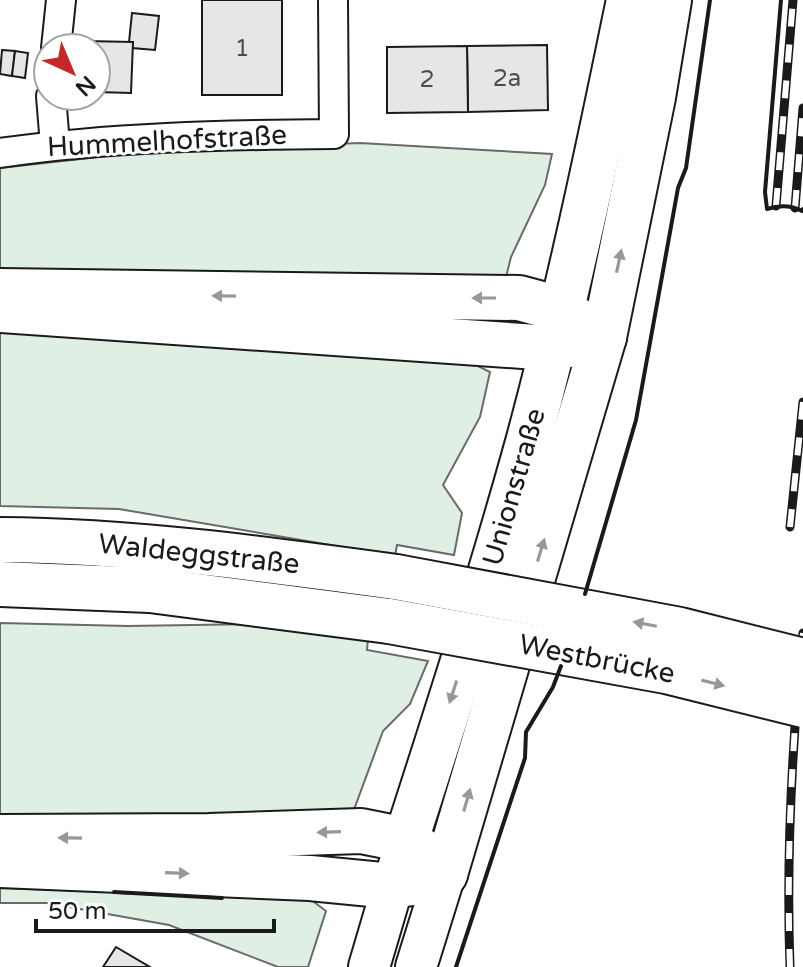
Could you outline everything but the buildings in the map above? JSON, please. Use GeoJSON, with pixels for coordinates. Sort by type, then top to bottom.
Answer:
{"type":"FeatureCollection","features":[{"type":"Feature","properties":{"kind":"main road","name":"Unionstraße"},"geometry":{"type":"LineString","coordinates":[[369,967],[529,437],[610,96],[629,0]]}},
{"type":"Feature","properties":{"kind":"main road","name":"Unionstraße"},"geometry":{"type":"LineString","coordinates":[[416,967],[604,337],[653,97],[669,0]]}},
{"type":"Feature","properties":{"kind":"main road"},"geometry":{"type":"LineString","coordinates":[[0,291],[519,298],[556,328]]}},
{"type":"Feature","properties":{"kind":"main road"},"geometry":{"type":"LineString","coordinates":[[0,310],[556,328],[604,337]]}},
{"type":"Feature","properties":{"kind":"main road","name":"Waldeggstraße"},"geometry":{"type":"LineString","coordinates":[[0,540],[187,550],[396,577]]}},
{"type":"Feature","properties":{"kind":"main road","name":"Westbrücke"},"geometry":{"type":"LineString","coordinates":[[396,577],[680,630],[803,661]]}},
{"type":"Feature","properties":{"kind":"main road","name":"Waldeggstraße"},"geometry":{"type":"LineString","coordinates":[[0,584],[150,590],[389,621]]}},
{"type":"Feature","properties":{"kind":"main road","name":"Westbrücke"},"geometry":{"type":"LineString","coordinates":[[389,621],[666,671],[803,705]]}},
{"type":"Feature","properties":{"kind":"main road"},"geometry":{"type":"LineString","coordinates":[[0,837],[209,836],[361,831],[406,840],[433,859],[445,874],[425,881],[392,886],[310,878],[0,865]]}},
{"type":"Feature","properties":{"kind":"street"},"geometry":{"type":"LineString","coordinates":[[58,32],[61,0]]}},
{"type":"Feature","properties":{"kind":"street","name":"Hummelhofstraße"},"geometry":{"type":"LineString","coordinates":[[0,153],[153,137],[334,134],[333,0]]}},
{"type":"Feature","properties":{"kind":"street"},"geometry":{"type":"LineString","coordinates":[[52,112],[55,145]]}},
{"type":"Feature","properties":{"kind":"green space"},"geometry":{"type":"Polygon","coordinates":[[[360,143],[552,154],[545,185],[511,257],[505,281],[0,274],[0,168],[152,151],[360,143]]]}},
{"type":"Feature","properties":{"kind":"green space"},"geometry":{"type":"Polygon","coordinates":[[[0,324],[470,362],[490,372],[480,417],[443,485],[462,513],[454,555],[397,545],[395,556],[119,509],[0,506],[0,324]]]}},
{"type":"Feature","properties":{"kind":"green space"},"geometry":{"type":"Polygon","coordinates":[[[0,623],[128,626],[256,624],[368,638],[367,650],[428,661],[410,704],[383,731],[352,815],[0,821],[0,623]]]}},
{"type":"Feature","properties":{"kind":"green space"},"geometry":{"type":"Polygon","coordinates":[[[0,888],[310,899],[326,911],[308,967],[278,967],[169,925],[46,903],[0,903],[0,888]]]}},
{"type":"Feature","properties":{"kind":"railway"},"geometry":{"type":"LineString","coordinates":[[776,206],[793,0]]}},
{"type":"Feature","properties":{"kind":"railway"},"geometry":{"type":"LineString","coordinates":[[795,208],[803,108]]}},
{"type":"Feature","properties":{"kind":"railway"},"geometry":{"type":"LineString","coordinates":[[790,527],[803,402]]}},
{"type":"Feature","properties":{"kind":"railway"},"geometry":{"type":"LineString","coordinates":[[790,967],[791,800],[803,633]]}},
{"type":"Feature","properties":{"kind":"wall"},"geometry":{"type":"LineString","coordinates":[[585,594],[636,420],[678,188],[686,168],[710,0]]}},
{"type":"Feature","properties":{"kind":"wall"},"geometry":{"type":"LineString","coordinates":[[781,0],[765,192],[767,209],[785,206],[803,209]]}},
{"type":"Feature","properties":{"kind":"wall"},"geometry":{"type":"LineString","coordinates":[[456,967],[525,758],[526,732],[553,687],[561,666]]}},
{"type":"Feature","properties":{"kind":"wall"},"geometry":{"type":"LineString","coordinates":[[114,892],[222,898]]}}]}
